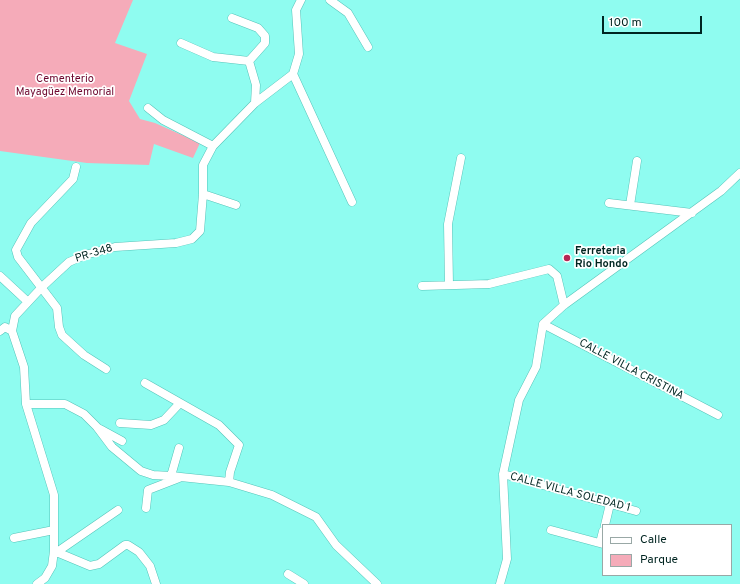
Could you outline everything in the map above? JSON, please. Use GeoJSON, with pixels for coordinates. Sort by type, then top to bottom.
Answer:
{"type":"FeatureCollection","features":[{"type":"Feature","properties":{"kind":"street"},"geometry":{"type":"LineString","coordinates":[[301,0],[296,10],[299,54],[293,74],[352,202]]}},
{"type":"Feature","properties":{"kind":"street"},"geometry":{"type":"LineString","coordinates":[[330,0],[348,13],[368,48]]}},
{"type":"Feature","properties":{"kind":"street"},"geometry":{"type":"LineString","coordinates":[[232,18],[258,28],[265,36],[265,43],[249,61]]}},
{"type":"Feature","properties":{"kind":"street"},"geometry":{"type":"LineString","coordinates":[[181,43],[213,57],[249,61]]}},
{"type":"Feature","properties":{"kind":"street"},"geometry":{"type":"LineString","coordinates":[[249,61],[256,85],[255,103]]}},
{"type":"Feature","properties":{"kind":"street","name":"PR-348"},"geometry":{"type":"LineString","coordinates":[[12,331],[15,316],[42,287],[70,262],[85,255],[116,247],[176,243],[192,239],[200,231],[203,194],[203,164],[213,146],[255,103],[293,74]]}},
{"type":"Feature","properties":{"kind":"street"},"geometry":{"type":"LineString","coordinates":[[148,108],[163,120],[213,146]]}},
{"type":"Feature","properties":{"kind":"street"},"geometry":{"type":"LineString","coordinates":[[450,285],[448,224],[461,158]]}},
{"type":"Feature","properties":{"kind":"street"},"geometry":{"type":"LineString","coordinates":[[630,205],[638,161]]}},
{"type":"Feature","properties":{"kind":"street"},"geometry":{"type":"LineString","coordinates":[[76,167],[73,178],[31,223],[16,250],[18,257],[57,308],[59,327],[62,335],[84,355],[106,369]]}},
{"type":"Feature","properties":{"kind":"street"},"geometry":{"type":"LineString","coordinates":[[500,584],[507,559],[503,474],[519,400],[536,367],[543,324],[564,305],[722,191],[740,173]]}},
{"type":"Feature","properties":{"kind":"street"},"geometry":{"type":"LineString","coordinates":[[203,194],[236,205]]}},
{"type":"Feature","properties":{"kind":"street"},"geometry":{"type":"LineString","coordinates":[[609,202],[692,213]]}},
{"type":"Feature","properties":{"kind":"street"},"geometry":{"type":"LineString","coordinates":[[422,286],[489,284],[549,270],[557,276],[564,305]]}},
{"type":"Feature","properties":{"kind":"street"},"geometry":{"type":"LineString","coordinates":[[0,276],[28,302]]}},
{"type":"Feature","properties":{"kind":"street","name":"CALLE VILLA CRISTINA"},"geometry":{"type":"LineString","coordinates":[[543,324],[718,415]]}},
{"type":"Feature","properties":{"kind":"street"},"geometry":{"type":"LineString","coordinates":[[0,331],[6,327],[12,331],[24,367],[26,404],[54,495],[54,530],[56,551],[52,566],[45,578],[37,584]]}},
{"type":"Feature","properties":{"kind":"street"},"geometry":{"type":"LineString","coordinates":[[145,383],[219,426],[239,446],[230,472],[229,482]]}},
{"type":"Feature","properties":{"kind":"street"},"geometry":{"type":"LineString","coordinates":[[120,423],[151,424],[164,420],[180,403]]}},
{"type":"Feature","properties":{"kind":"street"},"geometry":{"type":"LineString","coordinates":[[26,404],[65,404],[84,414],[97,427],[112,448],[142,471],[154,476],[171,476],[229,482],[272,495],[316,517],[336,546],[377,584]]}},
{"type":"Feature","properties":{"kind":"street"},"geometry":{"type":"LineString","coordinates":[[97,427],[122,441]]}},
{"type":"Feature","properties":{"kind":"street"},"geometry":{"type":"LineString","coordinates":[[171,476],[179,448]]}},
{"type":"Feature","properties":{"kind":"street","name":"CALLE VILLA SOLEDAD 1"},"geometry":{"type":"LineString","coordinates":[[503,474],[636,511]]}},
{"type":"Feature","properties":{"kind":"street"},"geometry":{"type":"LineString","coordinates":[[146,508],[148,490],[179,478]]}},
{"type":"Feature","properties":{"kind":"street"},"geometry":{"type":"LineString","coordinates":[[605,524],[610,504]]}},
{"type":"Feature","properties":{"kind":"street"},"geometry":{"type":"LineString","coordinates":[[56,551],[118,510]]}},
{"type":"Feature","properties":{"kind":"street"},"geometry":{"type":"LineString","coordinates":[[14,538],[54,530]]}},
{"type":"Feature","properties":{"kind":"street"},"geometry":{"type":"LineString","coordinates":[[552,530],[601,543]]}},
{"type":"Feature","properties":{"kind":"street"},"geometry":{"type":"LineString","coordinates":[[56,551],[90,566],[99,564],[128,544],[140,552],[150,566],[156,584]]}},
{"type":"Feature","properties":{"kind":"street"},"geometry":{"type":"LineString","coordinates":[[288,574],[304,584]]}},
{"type":"Feature","properties":{"kind":"green space","name":"Cementerio Mayagüez Memorial"},"geometry":{"type":"Polygon","coordinates":[[[0,0],[133,0],[115,43],[147,54],[129,101],[140,119],[155,123],[200,143],[193,158],[154,144],[149,165],[87,163],[0,151],[0,0]]]}},
{"type":"Feature","properties":{"kind":"place","name":"Ferreteria Rio Hondo"},"geometry":{"type":"Point","coordinates":[567,258]}}]}
